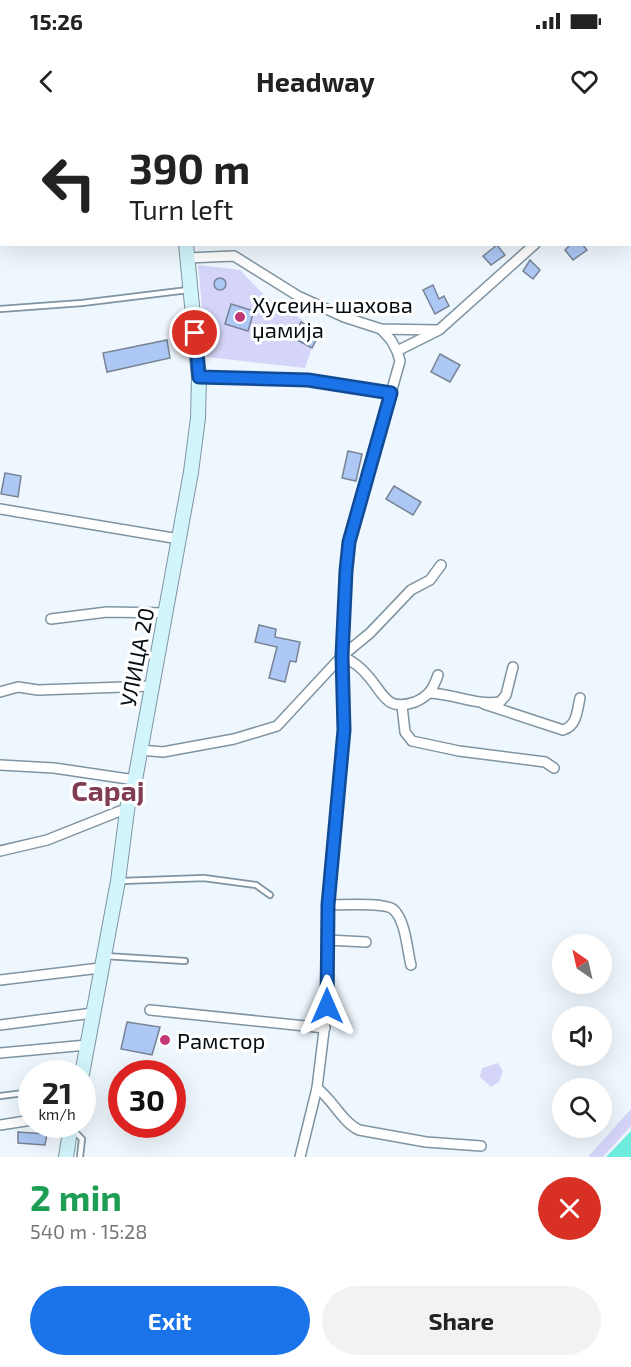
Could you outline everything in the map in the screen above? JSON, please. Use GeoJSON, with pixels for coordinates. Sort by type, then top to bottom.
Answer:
{"type":"FeatureCollection","features":[{"type":"Feature","properties":{"kind":"street"},"geometry":{"type":"LineString","coordinates":[[226,255],[231,246]]}},
{"type":"Feature","properties":{"kind":"street"},"geometry":{"type":"LineString","coordinates":[[397,351],[440,330],[533,246]]}},
{"type":"Feature","properties":{"kind":"street"},"geometry":{"type":"LineString","coordinates":[[187,251],[242,259],[298,296],[344,317],[381,329],[440,330]]}},
{"type":"Feature","properties":{"kind":"street","name":"УЛИЦА 20"},"geometry":{"type":"LineString","coordinates":[[84,1060],[191,472],[199,377],[187,251]]}},
{"type":"Feature","properties":{"kind":"street"},"geometry":{"type":"LineString","coordinates":[[300,1157],[317,1088],[325,1028],[328,905],[344,730],[342,656],[349,542],[400,361],[397,351],[381,329]]}},
{"type":"Feature","properties":{"kind":"street"},"geometry":{"type":"LineString","coordinates":[[199,377],[308,380],[391,393]]}},
{"type":"Feature","properties":{"kind":"street"},"geometry":{"type":"LineString","coordinates":[[0,509],[179,539]]}},
{"type":"Feature","properties":{"kind":"street"},"geometry":{"type":"LineString","coordinates":[[140,750],[163,752],[274,728],[285,720],[342,656],[370,633],[411,590],[430,580],[441,565]]}},
{"type":"Feature","properties":{"kind":"street"},"geometry":{"type":"LineString","coordinates":[[51,619],[107,612],[166,613]]}},
{"type":"Feature","properties":{"kind":"street"},"geometry":{"type":"LineString","coordinates":[[342,656],[368,675],[385,699],[402,706],[430,693],[453,695],[563,730],[568,729],[575,720],[580,698]]}},
{"type":"Feature","properties":{"kind":"street"},"geometry":{"type":"LineString","coordinates":[[484,704],[504,699],[513,667]]}},
{"type":"Feature","properties":{"kind":"street"},"geometry":{"type":"LineString","coordinates":[[430,693],[438,675]]}},
{"type":"Feature","properties":{"kind":"street"},"geometry":{"type":"LineString","coordinates":[[0,692],[18,687],[38,690],[152,686]]}},
{"type":"Feature","properties":{"kind":"street"},"geometry":{"type":"LineString","coordinates":[[402,706],[405,732],[412,741],[459,751],[545,762],[554,768]]}},
{"type":"Feature","properties":{"kind":"street"},"geometry":{"type":"LineString","coordinates":[[0,765],[54,768],[135,780]]}},
{"type":"Feature","properties":{"kind":"street"},"geometry":{"type":"LineString","coordinates":[[0,851],[47,840],[120,811],[128,813]]}},
{"type":"Feature","properties":{"kind":"street"},"geometry":{"type":"LineString","coordinates":[[328,905],[384,906],[393,909],[399,918],[411,965]]}},
{"type":"Feature","properties":{"kind":"street"},"geometry":{"type":"LineString","coordinates":[[327,940],[366,942]]}},
{"type":"Feature","properties":{"kind":"street"},"geometry":{"type":"LineString","coordinates":[[0,980],[101,962]]}},
{"type":"Feature","properties":{"kind":"street"},"geometry":{"type":"LineString","coordinates":[[150,1010],[325,1028]]}},
{"type":"Feature","properties":{"kind":"street"},"geometry":{"type":"LineString","coordinates":[[0,1025],[93,1013]]}},
{"type":"Feature","properties":{"kind":"street"},"geometry":{"type":"LineString","coordinates":[[0,1053],[87,1045]]}},
{"type":"Feature","properties":{"kind":"street"},"geometry":{"type":"LineString","coordinates":[[317,1088],[332,1101],[347,1121],[359,1130],[426,1142],[481,1146]]}},
{"type":"Feature","properties":{"kind":"street"},"geometry":{"type":"LineString","coordinates":[[0,1125],[18,1122]]}},
{"type":"Feature","properties":{"kind":"street"},"geometry":{"type":"LineString","coordinates":[[66,1157],[69,1138]]}},
{"type":"Feature","properties":{"kind":"lane"},"geometry":{"type":"LineString","coordinates":[[0,309],[191,290]]}},
{"type":"Feature","properties":{"kind":"lane"},"geometry":{"type":"LineString","coordinates":[[118,881],[204,878],[256,885],[270,895]]}},
{"type":"Feature","properties":{"kind":"lane"},"geometry":{"type":"LineString","coordinates":[[101,962],[185,961]]}},
{"type":"Feature","properties":{"kind":"lane"},"geometry":{"type":"LineString","coordinates":[[0,1096],[18,1094]]}},
{"type":"Feature","properties":{"kind":"lane"},"geometry":{"type":"LineString","coordinates":[[80,1157],[81,1138]]}},
{"type":"Feature","properties":{"kind":"shaded area"},"geometry":{"type":"Polygon","coordinates":[[[198,265],[240,270],[265,296],[303,320],[292,338],[312,347],[305,368],[207,357],[198,265]]]}},
{"type":"Feature","properties":{"kind":"shaded area"},"geometry":{"type":"Polygon","coordinates":[[[498,1063],[503,1071],[499,1082],[491,1087],[480,1077],[482,1068],[498,1063]]]}},
{"type":"Feature","properties":{"kind":"shaded area"},"geometry":{"type":"Polygon","coordinates":[[[631,1109],[631,1126],[603,1157],[588,1157],[605,1138],[612,1138],[612,1130],[631,1109]]]}},
{"type":"Feature","properties":{"kind":"shaded area"},"geometry":{"type":"Polygon","coordinates":[[[631,1131],[631,1157],[606,1157],[631,1131]]]}},
{"type":"Feature","properties":{"kind":"building"},"geometry":{"type":"Polygon","coordinates":[[[496,246],[505,255],[491,265],[483,256],[496,246]]]}},
{"type":"Feature","properties":{"kind":"building"},"geometry":{"type":"Polygon","coordinates":[[[569,246],[584,246],[587,250],[573,260],[565,250],[569,246]]]}},
{"type":"Feature","properties":{"kind":"building"},"geometry":{"type":"Polygon","coordinates":[[[530,260],[540,270],[533,279],[523,271],[530,260]]]}},
{"type":"Feature","properties":{"kind":"building"},"geometry":{"type":"Polygon","coordinates":[[[222,278],[225,279],[225,289],[218,290],[215,289],[214,282],[215,279],[222,278]]]}},
{"type":"Feature","properties":{"kind":"building"},"geometry":{"type":"Polygon","coordinates":[[[433,285],[439,299],[444,296],[449,306],[435,314],[423,290],[433,285]]]}},
{"type":"Feature","properties":{"kind":"building","name":"Хусеин-шахова џамија"},"geometry":{"type":"Polygon","coordinates":[[[231,304],[254,311],[248,331],[225,324],[231,304]]]}},
{"type":"Feature","properties":{"kind":"building"},"geometry":{"type":"Polygon","coordinates":[[[301,322],[320,332],[312,348],[293,338],[301,322]]]}},
{"type":"Feature","properties":{"kind":"building"},"geometry":{"type":"Polygon","coordinates":[[[167,340],[170,358],[107,372],[103,353],[167,340]]]}},
{"type":"Feature","properties":{"kind":"building"},"geometry":{"type":"Polygon","coordinates":[[[440,354],[460,365],[450,382],[431,372],[440,354]]]}},
{"type":"Feature","properties":{"kind":"building"},"geometry":{"type":"Polygon","coordinates":[[[348,451],[362,454],[356,481],[342,478],[348,451]]]}},
{"type":"Feature","properties":{"kind":"building"},"geometry":{"type":"Polygon","coordinates":[[[5,473],[21,476],[18,497],[1,494],[5,473]]]}},
{"type":"Feature","properties":{"kind":"building"},"geometry":{"type":"Polygon","coordinates":[[[394,486],[421,502],[413,515],[386,499],[394,486]]]}},
{"type":"Feature","properties":{"kind":"building"},"geometry":{"type":"Polygon","coordinates":[[[259,625],[276,629],[275,637],[300,642],[296,662],[290,661],[285,682],[269,678],[277,647],[255,642],[259,625]]]}},
{"type":"Feature","properties":{"kind":"building"},"geometry":{"type":"Polygon","coordinates":[[[127,1022],[160,1027],[152,1055],[121,1049],[127,1022]]]}},
{"type":"Feature","properties":{"kind":"building"},"geometry":{"type":"Polygon","coordinates":[[[18,1138],[46,1138],[45,1145],[18,1143],[18,1138]]]}},
{"type":"Feature","properties":{"kind":"place","name":"Хусеин-шахова џамија"},"geometry":{"type":"Point","coordinates":[240,317]}},
{"type":"Feature","properties":{"kind":"place","name":"Рамстор"},"geometry":{"type":"Point","coordinates":[165,1040]}},
{"type":"Feature","properties":{"kind":"district","name":"Сарај"},"geometry":{"type":"Point","coordinates":[108,790]}},
{"type":"Feature","properties":{"kind":"route"},"geometry":{"type":"LineString","coordinates":[[195,333],[199,377],[308,380],[346,384],[391,393],[349,542],[342,656],[344,730],[326,942],[327,1006]]}}]}
